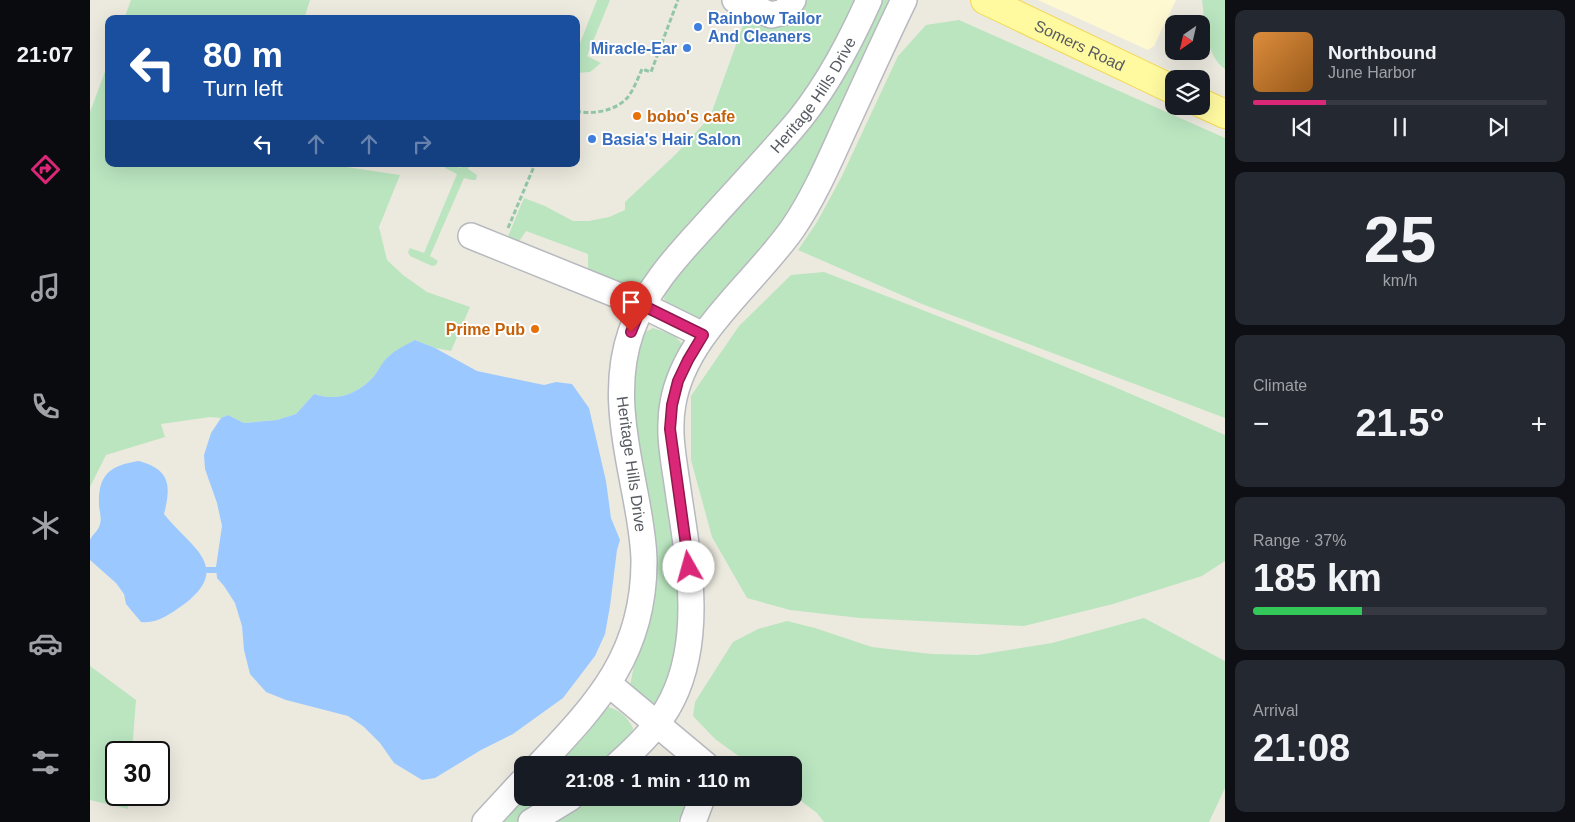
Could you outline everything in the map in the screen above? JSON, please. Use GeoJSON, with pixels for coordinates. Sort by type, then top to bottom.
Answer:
{"type":"FeatureCollection","features":[{"type":"Feature","properties":{"kind":"main road","name":"Somers Road"},"geometry":{"type":"LineString","coordinates":[[985,0],[1165,86]]}},
{"type":"Feature","properties":{"kind":"main road"},"geometry":{"type":"LineString","coordinates":[[1210,107],[1225,114]]}},
{"type":"Feature","properties":{"kind":"street"},"geometry":{"type":"LineString","coordinates":[[735,0],[771,15],[784,12],[793,0]]}},
{"type":"Feature","properties":{"kind":"street","name":"Heritage Hills Drive"},"geometry":{"type":"LineString","coordinates":[[547,756],[588,712],[608,684],[625,655],[635,626],[642,595],[644,559],[641,523],[623,428],[621,390],[624,358],[631,332],[642,305],[657,281],[675,258],[791,130],[818,94],[841,56],[869,0]]}},
{"type":"Feature","properties":{"kind":"street","name":"Heritage Hills Drive"},"geometry":{"type":"LineString","coordinates":[[626,756],[656,724],[672,700],[682,674],[689,641],[691,604],[689,567],[670,429],[672,405],[678,381],[703,335],[793,228],[813,194],[904,0]]}},
{"type":"Feature","properties":{"kind":"street"},"geometry":{"type":"LineString","coordinates":[[471,236],[642,305],[703,335]]}},
{"type":"Feature","properties":{"kind":"street"},"geometry":{"type":"LineString","coordinates":[[608,684],[695,756]]}},
{"type":"Feature","properties":{"kind":"street"},"geometry":{"type":"LineString","coordinates":[[485,822],[514,791]]}},
{"type":"Feature","properties":{"kind":"street"},"geometry":{"type":"LineString","coordinates":[[531,822],[557,806]]}},
{"type":"Feature","properties":{"kind":"street"},"geometry":{"type":"LineString","coordinates":[[693,822],[699,806]]}},
{"type":"Feature","properties":{"kind":"path"},"geometry":{"type":"LineString","coordinates":[[580,112],[597,112],[616,107],[627,98],[642,69],[651,72],[678,0]]}},
{"type":"Feature","properties":{"kind":"path"},"geometry":{"type":"LineString","coordinates":[[507,231],[534,167]]}},
{"type":"Feature","properties":{"kind":"shaded area"},"geometry":{"type":"Polygon","coordinates":[[[1038,0],[1176,0],[1169,15],[1165,15],[1165,23],[1154,46],[1148,50],[1038,0]]]}},
{"type":"Feature","properties":{"kind":"green space"},"geometry":{"type":"Polygon","coordinates":[[[131,0],[310,0],[305,15],[125,15],[131,0]]]}},
{"type":"Feature","properties":{"kind":"green space"},"geometry":{"type":"Polygon","coordinates":[[[597,0],[610,0],[587,56],[601,63],[590,72],[580,73],[580,43],[597,0]]]}},
{"type":"Feature","properties":{"kind":"green space"},"geometry":{"type":"Polygon","coordinates":[[[799,0],[856,0],[825,63],[789,115],[651,274],[638,286],[623,289],[591,275],[588,267],[588,254],[526,231],[518,243],[506,241],[524,198],[545,206],[573,221],[589,221],[609,217],[625,210],[625,202],[676,154],[710,117],[747,14],[799,0]]]}},
{"type":"Feature","properties":{"kind":"green space"},"geometry":{"type":"Polygon","coordinates":[[[880,0],[889,0],[866,58],[786,220],[704,316],[698,318],[669,307],[664,299],[666,287],[880,0]]]}},
{"type":"Feature","properties":{"kind":"green space"},"geometry":{"type":"Polygon","coordinates":[[[1202,0],[1225,0],[1225,69],[1213,55],[1210,47],[1210,15],[1204,15],[1202,0]]]}},
{"type":"Feature","properties":{"kind":"green space"},"geometry":{"type":"Polygon","coordinates":[[[959,20],[1165,111],[1165,115],[1173,115],[1225,138],[1225,418],[922,304],[798,250],[817,222],[842,176],[898,56],[926,25],[959,20]]]}},
{"type":"Feature","properties":{"kind":"green space"},"geometry":{"type":"Polygon","coordinates":[[[105,72],[105,167],[347,167],[400,175],[379,227],[387,260],[403,275],[427,292],[470,307],[451,351],[435,348],[415,340],[391,355],[374,376],[361,388],[339,397],[314,394],[296,414],[277,420],[244,423],[228,415],[221,418],[210,417],[161,424],[165,437],[106,455],[90,487],[90,112],[105,72]]]}},
{"type":"Feature","properties":{"kind":"green space"},"geometry":{"type":"Polygon","coordinates":[[[469,167],[468,169],[477,175],[476,180],[464,178],[430,256],[438,261],[436,265],[432,266],[410,256],[408,252],[410,248],[424,253],[457,174],[445,168],[469,167]]]}},
{"type":"Feature","properties":{"kind":"green space"},"geometry":{"type":"Polygon","coordinates":[[[824,272],[1076,371],[1225,435],[1225,561],[1202,576],[1113,604],[1024,626],[860,618],[790,610],[747,598],[712,537],[691,460],[691,396],[739,326],[791,275],[824,272]]]}},
{"type":"Feature","properties":{"kind":"green space"},"geometry":{"type":"Polygon","coordinates":[[[653,328],[674,335],[683,345],[669,377],[659,419],[661,464],[677,575],[680,625],[667,686],[655,703],[643,702],[629,690],[651,584],[639,483],[631,361],[642,334],[653,328]]]}},
{"type":"Feature","properties":{"kind":"green space"},"geometry":{"type":"Polygon","coordinates":[[[1144,618],[1225,661],[1225,788],[1209,822],[824,822],[817,813],[802,802],[802,756],[739,756],[715,739],[693,716],[695,702],[733,642],[758,629],[787,621],[872,647],[931,654],[978,655],[1052,643],[1144,618]]]}},
{"type":"Feature","properties":{"kind":"green space"},"geometry":{"type":"Polygon","coordinates":[[[90,666],[136,700],[133,741],[105,741],[105,804],[90,800],[90,666]]]}},
{"type":"Feature","properties":{"kind":"green space"},"geometry":{"type":"Polygon","coordinates":[[[608,707],[623,714],[633,728],[630,739],[615,756],[560,756],[601,709],[608,707]]]}},
{"type":"Feature","properties":{"kind":"green space"},"geometry":{"type":"Polygon","coordinates":[[[514,805],[541,806],[516,822],[496,822],[514,805]]]}},
{"type":"Feature","properties":{"kind":"green space"},"geometry":{"type":"Polygon","coordinates":[[[115,806],[128,806],[128,809],[115,806]]]}},
{"type":"Feature","properties":{"kind":"green space"},"geometry":{"type":"Polygon","coordinates":[[[577,806],[684,806],[678,822],[552,822],[577,806]]]}},
{"type":"Feature","properties":{"kind":"water"},"geometry":{"type":"Polygon","coordinates":[[[415,340],[435,348],[477,371],[544,385],[556,382],[572,384],[589,408],[606,481],[611,518],[620,540],[605,634],[595,656],[563,698],[513,734],[481,750],[435,778],[422,780],[394,763],[380,743],[363,726],[348,716],[286,700],[266,692],[250,674],[244,650],[242,626],[235,603],[217,578],[216,567],[222,526],[217,503],[205,469],[204,455],[211,433],[221,418],[228,415],[244,423],[277,420],[296,414],[314,394],[331,397],[347,395],[368,382],[391,354],[415,340]]]}},
{"type":"Feature","properties":{"kind":"water"},"geometry":{"type":"Polygon","coordinates":[[[139,461],[150,465],[163,474],[168,487],[164,514],[195,547],[206,568],[205,579],[198,592],[168,615],[158,620],[147,622],[141,622],[126,604],[124,594],[116,583],[90,560],[90,540],[101,522],[99,494],[104,478],[114,468],[139,461]]]}},
{"type":"Feature","properties":{"kind":"waterway"},"geometry":{"type":"LineString","coordinates":[[207,570],[216,570]]}},
{"type":"Feature","properties":{"kind":"place","name":"Rainbow Tailor And Cleaners"},"geometry":{"type":"Point","coordinates":[698,27]}},
{"type":"Feature","properties":{"kind":"place","name":"Miracle-Ear"},"geometry":{"type":"Point","coordinates":[687,48]}},
{"type":"Feature","properties":{"kind":"place","name":"bobo's cafe"},"geometry":{"type":"Point","coordinates":[637,116]}},
{"type":"Feature","properties":{"kind":"place","name":"Basia's Hair Salon"},"geometry":{"type":"Point","coordinates":[592,139]}},
{"type":"Feature","properties":{"kind":"place","name":"Prime Pub"},"geometry":{"type":"Point","coordinates":[535,329]}},
{"type":"Feature","properties":{"kind":"route"},"geometry":{"type":"LineString","coordinates":[[631,332],[642,305],[703,335],[678,381],[672,405],[670,429],[689,567]]}}]}
